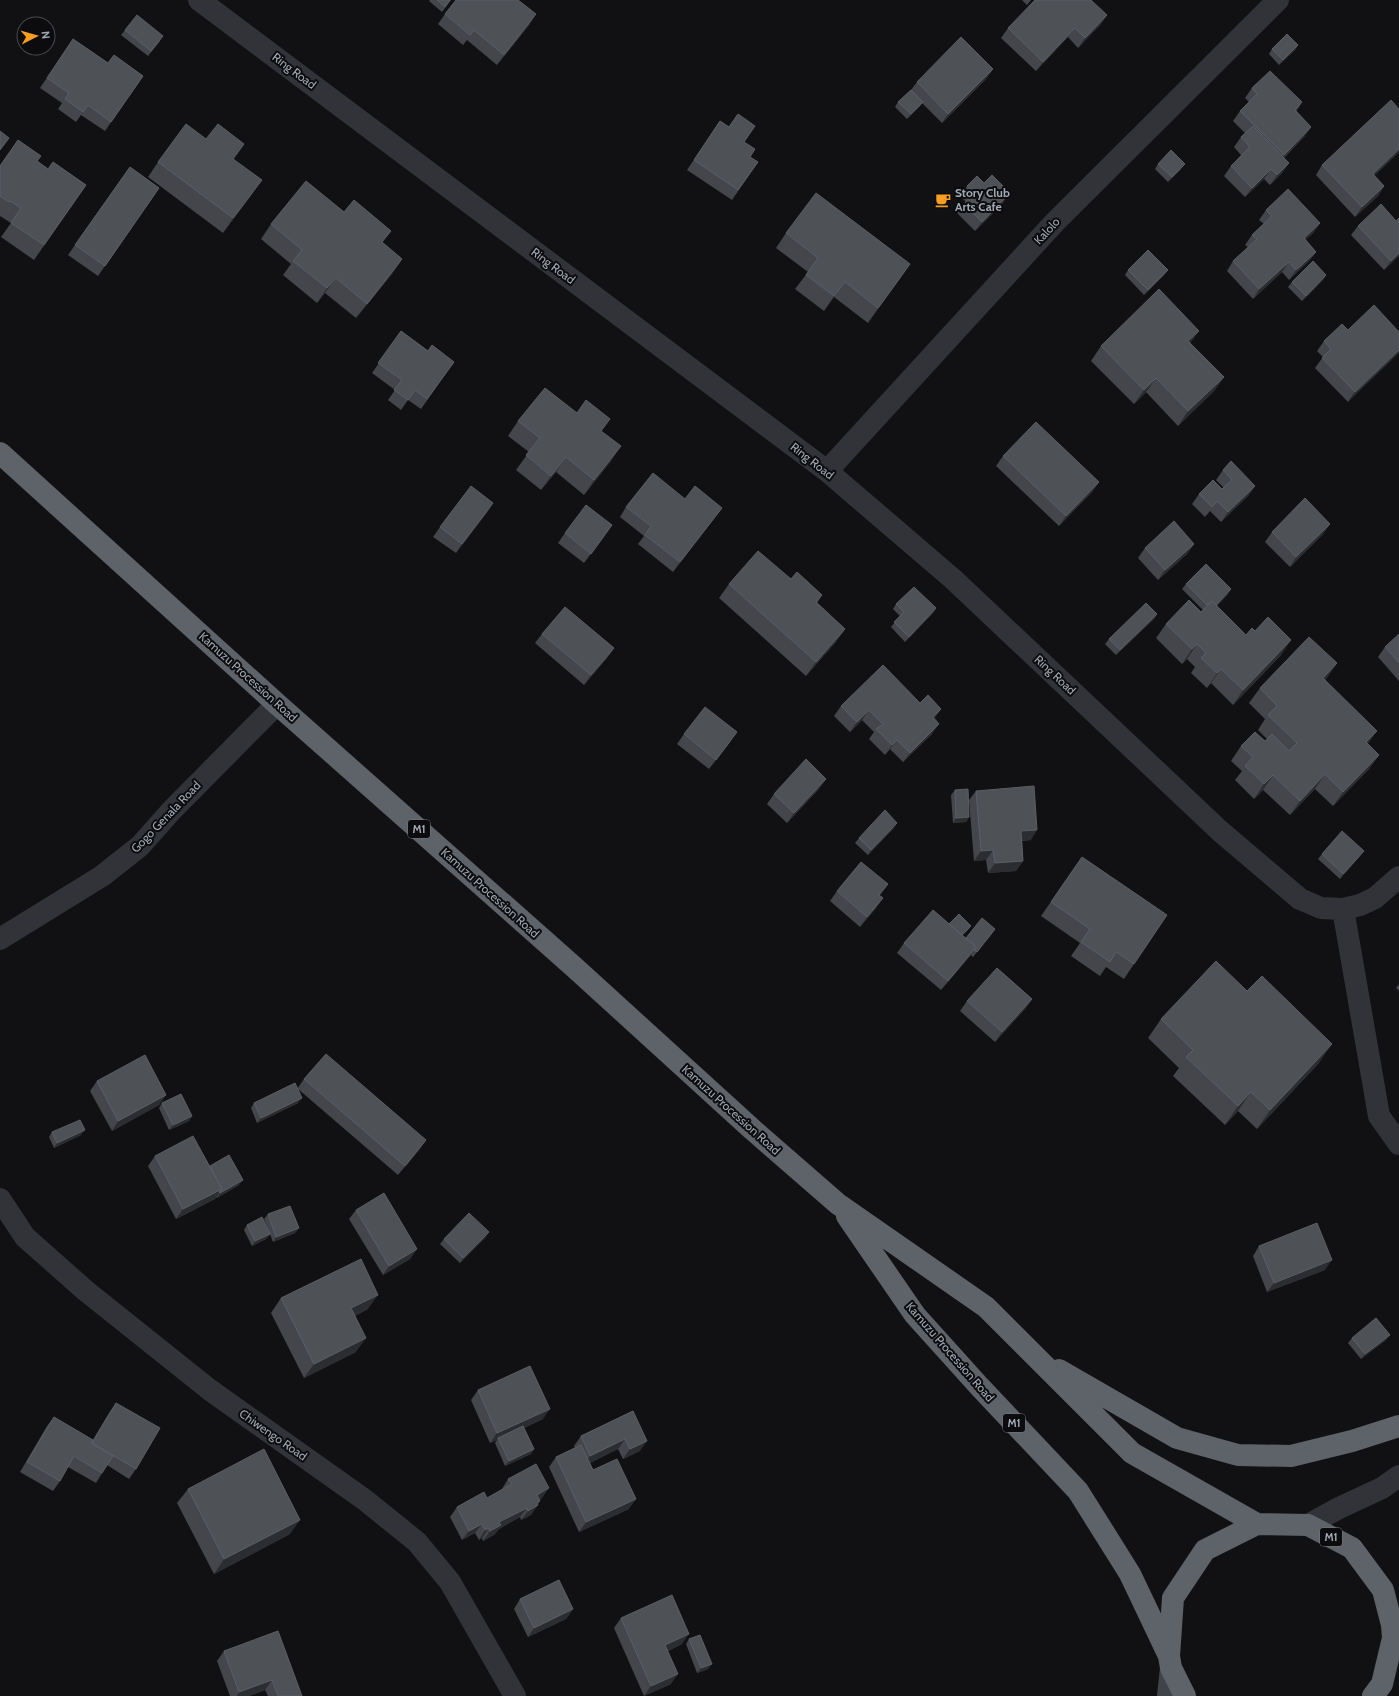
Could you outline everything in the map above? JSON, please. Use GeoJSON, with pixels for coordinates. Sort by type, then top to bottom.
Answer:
{"type":"FeatureCollection","features":[{"type":"Feature","properties":{"kind":"highway","name":"Kamuzu Procession Road"},"geometry":{"type":"LineString","coordinates":[[0,453],[277,704],[568,962],[753,1130],[838,1204],[986,1307],[1132,1453],[1257,1524]]}},
{"type":"Feature","properties":{"kind":"highway","name":"Kamuzu Procession Road"},"geometry":{"type":"LineString","coordinates":[[838,1204],[915,1315],[979,1386],[1078,1491],[1130,1574],[1170,1662]]}},
{"type":"Feature","properties":{"kind":"highway"},"geometry":{"type":"LineString","coordinates":[[1032,1354],[1177,1438],[1238,1455],[1291,1456],[1352,1441],[1399,1426]]}},
{"type":"Feature","properties":{"kind":"highway","name":"M1"},"geometry":{"type":"LineString","coordinates":[[1185,1696],[1170,1662],[1173,1598],[1205,1550],[1257,1524],[1308,1525],[1352,1548],[1384,1590],[1396,1630],[1382,1684],[1373,1696]]}},
{"type":"Feature","properties":{"kind":"street","name":"Ring Road"},"geometry":{"type":"LineString","coordinates":[[199,0],[827,471],[953,579],[1220,831],[1300,899],[1321,908],[1343,909],[1360,905],[1375,898],[1399,877]]}},
{"type":"Feature","properties":{"kind":"street","name":"Kalolo"},"geometry":{"type":"LineString","coordinates":[[827,471],[1055,222],[1275,1]]}},
{"type":"Feature","properties":{"kind":"street","name":"Gogo Genala Road"},"geometry":{"type":"LineString","coordinates":[[0,939],[102,876],[140,846],[172,810],[277,704]]}},
{"type":"Feature","properties":{"kind":"street"},"geometry":{"type":"LineString","coordinates":[[1343,909],[1379,1116],[1399,1144]]}},
{"type":"Feature","properties":{"kind":"street","name":"Chiwengo Road"},"geometry":{"type":"LineString","coordinates":[[0,1199],[25,1237],[86,1291],[210,1390],[365,1500],[417,1542],[450,1582],[515,1696]]}},
{"type":"Feature","properties":{"kind":"street"},"geometry":{"type":"LineString","coordinates":[[1308,1525],[1339,1508],[1382,1488],[1399,1476]]}},
{"type":"Feature","properties":{"kind":"street"},"geometry":{"type":"LineString","coordinates":[[1168,1696],[1170,1662]]}},
{"type":"Feature","properties":{"kind":"building"},"geometry":{"type":"Polygon","coordinates":[[[437,0],[450,0],[445,7],[437,0]]]}},
{"type":"Feature","properties":{"kind":"building"},"geometry":{"type":"Polygon","coordinates":[[[456,0],[518,0],[536,14],[504,55],[474,30],[470,35],[445,14],[456,0]]]}},
{"type":"Feature","properties":{"kind":"building"},"geometry":{"type":"Polygon","coordinates":[[[1035,0],[1091,0],[1107,15],[1085,38],[1075,28],[1043,62],[1008,28],[1035,0]]]}},
{"type":"Feature","properties":{"kind":"building"},"geometry":{"type":"Polygon","coordinates":[[[137,15],[163,36],[151,51],[125,30],[137,15]]]}},
{"type":"Feature","properties":{"kind":"building"},"geometry":{"type":"Polygon","coordinates":[[[1287,34],[1298,45],[1283,60],[1272,49],[1287,34]]]}},
{"type":"Feature","properties":{"kind":"building"},"geometry":{"type":"Polygon","coordinates":[[[961,37],[993,69],[948,114],[917,82],[961,37]]]}},
{"type":"Feature","properties":{"kind":"building"},"geometry":{"type":"Polygon","coordinates":[[[73,39],[108,63],[114,55],[143,76],[111,122],[88,105],[83,112],[65,99],[69,93],[47,78],[73,39]]]}},
{"type":"Feature","properties":{"kind":"building"},"geometry":{"type":"Polygon","coordinates":[[[1270,71],[1302,102],[1295,110],[1311,127],[1284,155],[1240,111],[1257,94],[1252,88],[1270,71]]]}},
{"type":"Feature","properties":{"kind":"building"},"geometry":{"type":"Polygon","coordinates":[[[911,90],[923,102],[911,114],[898,102],[911,90]]]}},
{"type":"Feature","properties":{"kind":"building"},"geometry":{"type":"Polygon","coordinates":[[[1391,100],[1399,109],[1399,149],[1373,174],[1384,186],[1362,207],[1322,165],[1391,100]]]}},
{"type":"Feature","properties":{"kind":"building"},"geometry":{"type":"Polygon","coordinates":[[[738,114],[755,126],[744,142],[755,149],[750,157],[758,162],[738,190],[694,160],[720,121],[729,127],[738,114]]]}},
{"type":"Feature","properties":{"kind":"building"},"geometry":{"type":"Polygon","coordinates":[[[186,124],[206,139],[218,124],[244,144],[233,159],[262,180],[233,218],[158,162],[186,124]]]}},
{"type":"Feature","properties":{"kind":"building"},"geometry":{"type":"Polygon","coordinates":[[[1253,126],[1289,163],[1277,175],[1271,169],[1252,188],[1231,166],[1250,147],[1241,137],[1253,126]]]}},
{"type":"Feature","properties":{"kind":"building"},"geometry":{"type":"Polygon","coordinates":[[[0,131],[9,138],[0,150],[0,131]]]}},
{"type":"Feature","properties":{"kind":"building"},"geometry":{"type":"Polygon","coordinates":[[[18,140],[41,156],[37,161],[48,169],[53,162],[86,185],[44,245],[11,223],[21,208],[0,196],[0,166],[18,140]]]}},
{"type":"Feature","properties":{"kind":"building"},"geometry":{"type":"Polygon","coordinates":[[[1171,150],[1185,164],[1172,177],[1158,164],[1171,150]]]}},
{"type":"Feature","properties":{"kind":"building"},"geometry":{"type":"Polygon","coordinates":[[[130,167],[159,188],[105,266],[75,245],[130,167]]]}},
{"type":"Feature","properties":{"kind":"building"},"geometry":{"type":"Polygon","coordinates":[[[992,175],[1010,193],[982,222],[964,204],[974,193],[967,186],[977,176],[984,183],[992,175]]]}},
{"type":"Feature","properties":{"kind":"building"},"geometry":{"type":"Polygon","coordinates":[[[306,181],[344,212],[354,200],[391,231],[382,242],[402,259],[367,304],[336,278],[327,288],[293,261],[302,250],[271,224],[306,181]]]}},
{"type":"Feature","properties":{"kind":"building"},"geometry":{"type":"Polygon","coordinates":[[[1288,189],[1320,223],[1304,238],[1316,252],[1296,270],[1289,262],[1259,289],[1233,261],[1257,239],[1252,235],[1272,216],[1266,210],[1288,189]]]}},
{"type":"Feature","properties":{"kind":"building"},"geometry":{"type":"Polygon","coordinates":[[[816,193],[910,264],[878,308],[845,282],[834,296],[806,275],[818,258],[786,233],[816,193]]]}},
{"type":"Feature","properties":{"kind":"building"},"geometry":{"type":"Polygon","coordinates":[[[1381,204],[1396,221],[1399,218],[1399,253],[1391,261],[1358,226],[1381,204]]]}},
{"type":"Feature","properties":{"kind":"building"},"geometry":{"type":"Polygon","coordinates":[[[1148,250],[1168,270],[1148,290],[1128,270],[1148,250]]]}},
{"type":"Feature","properties":{"kind":"building"},"geometry":{"type":"Polygon","coordinates":[[[1313,261],[1326,275],[1306,296],[1292,282],[1313,261]]]}},
{"type":"Feature","properties":{"kind":"building"},"geometry":{"type":"Polygon","coordinates":[[[1159,289],[1199,331],[1188,341],[1224,377],[1188,411],[1156,378],[1144,390],[1101,346],[1159,289]]]}},
{"type":"Feature","properties":{"kind":"building"},"geometry":{"type":"Polygon","coordinates":[[[1374,305],[1399,332],[1399,350],[1355,392],[1322,358],[1331,349],[1324,341],[1342,324],[1348,330],[1374,305]]]}},
{"type":"Feature","properties":{"kind":"building"},"geometry":{"type":"Polygon","coordinates":[[[401,331],[428,351],[432,345],[454,362],[427,399],[415,390],[408,400],[394,390],[402,380],[378,363],[401,331]]]}},
{"type":"Feature","properties":{"kind":"building"},"geometry":{"type":"Polygon","coordinates":[[[545,388],[577,413],[586,400],[610,419],[601,431],[621,446],[594,480],[566,457],[551,476],[526,455],[540,438],[518,421],[545,388]]]}},
{"type":"Feature","properties":{"kind":"building"},"geometry":{"type":"Polygon","coordinates":[[[1036,422],[1099,482],[1066,516],[1003,456],[1036,422]]]}},
{"type":"Feature","properties":{"kind":"building"},"geometry":{"type":"Polygon","coordinates":[[[1231,461],[1255,486],[1228,512],[1217,501],[1212,507],[1199,494],[1213,480],[1222,489],[1232,480],[1223,470],[1231,461]]]}},
{"type":"Feature","properties":{"kind":"building"},"geometry":{"type":"Polygon","coordinates":[[[653,473],[685,499],[695,486],[722,508],[680,562],[645,535],[651,526],[626,507],[653,473]]]}},
{"type":"Feature","properties":{"kind":"building"},"geometry":{"type":"Polygon","coordinates":[[[471,486],[493,503],[462,544],[440,527],[471,486]]]}},
{"type":"Feature","properties":{"kind":"building"},"geometry":{"type":"Polygon","coordinates":[[[1305,498],[1330,524],[1296,557],[1272,532],[1305,498]]]}},
{"type":"Feature","properties":{"kind":"building"},"geometry":{"type":"Polygon","coordinates":[[[586,505],[612,525],[591,554],[565,533],[586,505]]]}},
{"type":"Feature","properties":{"kind":"building"},"geometry":{"type":"Polygon","coordinates":[[[1174,521],[1194,544],[1165,570],[1145,548],[1174,521]]]}},
{"type":"Feature","properties":{"kind":"building"},"geometry":{"type":"Polygon","coordinates":[[[758,551],[791,579],[797,572],[822,595],[816,602],[845,629],[816,662],[729,584],[758,551]]]}},
{"type":"Feature","properties":{"kind":"building"},"geometry":{"type":"Polygon","coordinates":[[[1206,564],[1231,589],[1216,605],[1212,601],[1207,605],[1186,584],[1206,564]]]}},
{"type":"Feature","properties":{"kind":"building"},"geometry":{"type":"Polygon","coordinates":[[[914,587],[936,608],[909,637],[894,622],[904,612],[896,604],[914,587]]]}},
{"type":"Feature","properties":{"kind":"building"},"geometry":{"type":"Polygon","coordinates":[[[1189,600],[1201,612],[1212,601],[1246,635],[1252,628],[1255,631],[1268,617],[1291,640],[1243,690],[1221,669],[1217,673],[1201,658],[1206,653],[1197,644],[1192,649],[1166,624],[1189,600]]]}},
{"type":"Feature","properties":{"kind":"building"},"geometry":{"type":"Polygon","coordinates":[[[1146,603],[1157,614],[1120,650],[1109,639],[1146,603]]]}},
{"type":"Feature","properties":{"kind":"building"},"geometry":{"type":"Polygon","coordinates":[[[565,607],[614,648],[591,675],[542,634],[565,607]]]}},
{"type":"Feature","properties":{"kind":"building"},"geometry":{"type":"Polygon","coordinates":[[[1399,634],[1399,663],[1385,647],[1399,634]]]}},
{"type":"Feature","properties":{"kind":"building"},"geometry":{"type":"Polygon","coordinates":[[[1309,637],[1337,663],[1323,678],[1377,731],[1366,742],[1379,755],[1343,792],[1325,774],[1300,801],[1273,775],[1264,784],[1245,766],[1253,757],[1241,746],[1255,732],[1265,741],[1272,734],[1289,751],[1297,743],[1268,715],[1277,706],[1260,688],[1309,637]]]}},
{"type":"Feature","properties":{"kind":"building"},"geometry":{"type":"Polygon","coordinates":[[[883,665],[920,703],[928,695],[941,709],[933,717],[939,724],[910,753],[897,740],[892,745],[876,729],[883,724],[869,710],[857,722],[841,706],[883,665]]]}},
{"type":"Feature","properties":{"kind":"building"},"geometry":{"type":"Polygon","coordinates":[[[705,707],[737,732],[716,760],[684,734],[705,707]]]}},
{"type":"Feature","properties":{"kind":"building"},"geometry":{"type":"Polygon","coordinates":[[[806,759],[826,779],[794,813],[774,794],[806,759]]]}},
{"type":"Feature","properties":{"kind":"building"},"geometry":{"type":"Polygon","coordinates":[[[1034,786],[1037,830],[1021,831],[1023,861],[995,863],[993,850],[981,851],[976,791],[1034,786]]]}},
{"type":"Feature","properties":{"kind":"building"},"geometry":{"type":"Polygon","coordinates":[[[968,789],[969,817],[956,818],[955,790],[968,789]]]}},
{"type":"Feature","properties":{"kind":"building"},"geometry":{"type":"Polygon","coordinates":[[[885,810],[897,823],[871,850],[859,838],[885,810]]]}},
{"type":"Feature","properties":{"kind":"building"},"geometry":{"type":"Polygon","coordinates":[[[1342,831],[1364,851],[1343,874],[1322,854],[1342,831]]]}},
{"type":"Feature","properties":{"kind":"building"},"geometry":{"type":"Polygon","coordinates":[[[1082,857],[1167,915],[1134,964],[1116,952],[1110,962],[1081,942],[1090,929],[1051,902],[1082,857]]]}},
{"type":"Feature","properties":{"kind":"building"},"geometry":{"type":"Polygon","coordinates":[[[861,862],[888,884],[879,895],[883,898],[867,917],[837,891],[861,862]]]}},
{"type":"Feature","properties":{"kind":"building"},"geometry":{"type":"Polygon","coordinates":[[[933,910],[976,947],[948,981],[904,943],[933,910]]]}},
{"type":"Feature","properties":{"kind":"building"},"geometry":{"type":"Polygon","coordinates":[[[959,914],[971,926],[962,935],[949,924],[959,914]]]}},
{"type":"Feature","properties":{"kind":"building"},"geometry":{"type":"Polygon","coordinates":[[[982,918],[995,929],[977,952],[974,950],[976,947],[966,938],[982,918]]]}},
{"type":"Feature","properties":{"kind":"building"},"geometry":{"type":"Polygon","coordinates":[[[1216,961],[1247,991],[1262,976],[1332,1044],[1270,1110],[1251,1092],[1238,1106],[1186,1057],[1193,1050],[1161,1019],[1216,961]]]}},
{"type":"Feature","properties":{"kind":"building"},"geometry":{"type":"Polygon","coordinates":[[[997,968],[1032,999],[1002,1032],[967,1001],[997,968]]]}},
{"type":"Feature","properties":{"kind":"building"},"geometry":{"type":"Polygon","coordinates":[[[326,1054],[426,1140],[405,1166],[304,1079],[326,1054]]]}},
{"type":"Feature","properties":{"kind":"building"},"geometry":{"type":"Polygon","coordinates":[[[145,1055],[166,1095],[118,1121],[97,1081],[145,1055]]]}},
{"type":"Feature","properties":{"kind":"building"},"geometry":{"type":"Polygon","coordinates":[[[295,1083],[302,1098],[261,1118],[254,1103],[295,1083]]]}},
{"type":"Feature","properties":{"kind":"building"},"geometry":{"type":"Polygon","coordinates":[[[181,1094],[192,1116],[173,1125],[162,1103],[181,1094]]]}},
{"type":"Feature","properties":{"kind":"building"},"geometry":{"type":"Polygon","coordinates":[[[80,1120],[85,1130],[57,1143],[52,1132],[80,1120]]]}},
{"type":"Feature","properties":{"kind":"building"},"geometry":{"type":"Polygon","coordinates":[[[193,1136],[222,1189],[183,1209],[155,1156],[193,1136]]]}},
{"type":"Feature","properties":{"kind":"building"},"geometry":{"type":"Polygon","coordinates":[[[229,1155],[243,1180],[220,1193],[219,1192],[222,1189],[210,1166],[229,1155]]]}},
{"type":"Feature","properties":{"kind":"building"},"geometry":{"type":"Polygon","coordinates":[[[384,1193],[417,1249],[389,1266],[356,1210],[384,1193]]]}},
{"type":"Feature","properties":{"kind":"building"},"geometry":{"type":"Polygon","coordinates":[[[290,1206],[299,1228],[276,1237],[268,1214],[290,1206]]]}},
{"type":"Feature","properties":{"kind":"building"},"geometry":{"type":"Polygon","coordinates":[[[469,1213],[489,1232],[463,1258],[444,1239],[469,1213]]]}},
{"type":"Feature","properties":{"kind":"building"},"geometry":{"type":"Polygon","coordinates":[[[262,1217],[270,1234],[255,1241],[247,1225],[262,1217]]]}},
{"type":"Feature","properties":{"kind":"building"},"geometry":{"type":"Polygon","coordinates":[[[1317,1223],[1332,1260],[1274,1283],[1259,1246],[1317,1223]]]}},
{"type":"Feature","properties":{"kind":"building"},"geometry":{"type":"Polygon","coordinates":[[[361,1259],[378,1295],[351,1308],[366,1338],[314,1364],[281,1298],[361,1259]]]}},
{"type":"Feature","properties":{"kind":"building"},"geometry":{"type":"Polygon","coordinates":[[[1376,1318],[1390,1335],[1365,1354],[1352,1338],[1376,1318]]]}},
{"type":"Feature","properties":{"kind":"building"},"geometry":{"type":"Polygon","coordinates":[[[530,1366],[550,1409],[497,1433],[478,1390],[530,1366]]]}},
{"type":"Feature","properties":{"kind":"building"},"geometry":{"type":"Polygon","coordinates":[[[116,1403],[160,1428],[136,1469],[92,1443],[116,1403]]]}},
{"type":"Feature","properties":{"kind":"building"},"geometry":{"type":"Polygon","coordinates":[[[633,1411],[647,1441],[630,1449],[625,1439],[590,1456],[581,1436],[633,1411]]]}},
{"type":"Feature","properties":{"kind":"building"},"geometry":{"type":"Polygon","coordinates":[[[54,1417],[93,1440],[91,1443],[113,1456],[102,1473],[74,1456],[60,1481],[27,1462],[54,1417]]]}},
{"type":"Feature","properties":{"kind":"building"},"geometry":{"type":"Polygon","coordinates":[[[523,1426],[534,1449],[509,1461],[498,1438],[523,1426]]]}},
{"type":"Feature","properties":{"kind":"building"},"geometry":{"type":"Polygon","coordinates":[[[581,1445],[593,1470],[617,1459],[636,1499],[586,1522],[556,1457],[581,1445]]]}},
{"type":"Feature","properties":{"kind":"building"},"geometry":{"type":"Polygon","coordinates":[[[264,1449],[300,1520],[224,1559],[188,1489],[264,1449]]]}},
{"type":"Feature","properties":{"kind":"building"},"geometry":{"type":"Polygon","coordinates":[[[536,1464],[549,1488],[537,1495],[540,1501],[537,1503],[538,1505],[528,1511],[527,1508],[499,1522],[501,1525],[490,1531],[489,1528],[485,1530],[482,1524],[469,1531],[457,1507],[484,1492],[487,1498],[512,1484],[508,1479],[536,1464]]]}},
{"type":"Feature","properties":{"kind":"building"},"geometry":{"type":"Polygon","coordinates":[[[559,1580],[573,1609],[534,1628],[520,1599],[559,1580]]]}},
{"type":"Feature","properties":{"kind":"building"},"geometry":{"type":"Polygon","coordinates":[[[672,1595],[689,1634],[665,1645],[678,1674],[651,1686],[621,1618],[672,1595]]]}},
{"type":"Feature","properties":{"kind":"building"},"geometry":{"type":"Polygon","coordinates":[[[278,1631],[302,1696],[278,1696],[272,1680],[239,1692],[224,1651],[278,1631]]]}},
{"type":"Feature","properties":{"kind":"building"},"geometry":{"type":"Polygon","coordinates":[[[700,1635],[712,1664],[701,1668],[689,1639],[700,1635]]]}},
{"type":"Feature","properties":{"kind":"place","name":"Story Club Arts Cafe"},"geometry":{"type":"Point","coordinates":[943,200]}}]}
